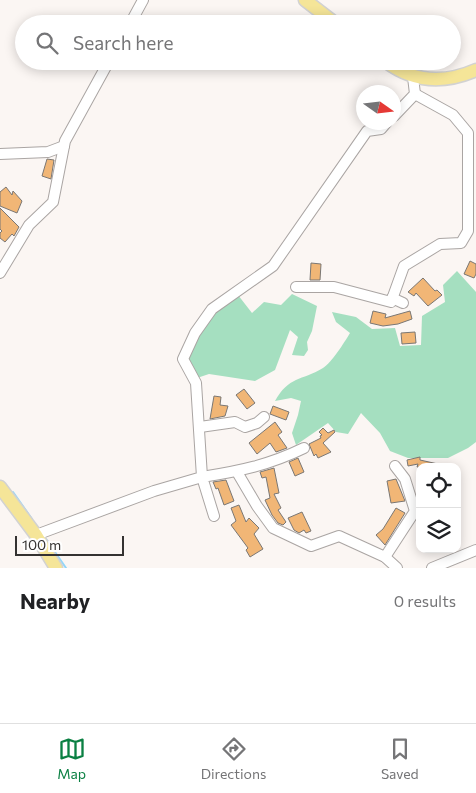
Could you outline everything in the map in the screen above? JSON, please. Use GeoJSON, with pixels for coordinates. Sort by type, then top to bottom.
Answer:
{"type":"FeatureCollection","features":[{"type":"Feature","properties":{"kind":"main road"},"geometry":{"type":"LineString","coordinates":[[306,0],[325,15]]}},
{"type":"Feature","properties":{"kind":"main road"},"geometry":{"type":"LineString","coordinates":[[397,70],[413,77],[454,78],[476,70]]}},
{"type":"Feature","properties":{"kind":"main road"},"geometry":{"type":"LineString","coordinates":[[0,487],[39,533],[56,568]]}},
{"type":"Feature","properties":{"kind":"street"},"geometry":{"type":"LineString","coordinates":[[135,15],[143,0]]}},
{"type":"Feature","properties":{"kind":"street"},"geometry":{"type":"LineString","coordinates":[[0,273],[29,225],[53,202],[65,141],[104,70]]}},
{"type":"Feature","properties":{"kind":"street"},"geometry":{"type":"LineString","coordinates":[[413,77],[415,94]]}},
{"type":"Feature","properties":{"kind":"street"},"geometry":{"type":"LineString","coordinates":[[401,109],[415,94]]}},
{"type":"Feature","properties":{"kind":"street"},"geometry":{"type":"LineString","coordinates":[[296,287],[334,287],[390,302],[404,266],[440,244],[461,243],[468,231],[468,133],[453,115],[415,94]]}},
{"type":"Feature","properties":{"kind":"street"},"geometry":{"type":"LineString","coordinates":[[214,516],[202,477],[196,383],[182,359],[195,334],[212,310],[273,266],[367,131],[374,130]]}},
{"type":"Feature","properties":{"kind":"street"},"geometry":{"type":"LineString","coordinates":[[0,154],[48,152],[64,146]]}},
{"type":"Feature","properties":{"kind":"street"},"geometry":{"type":"LineString","coordinates":[[392,298],[403,303]]}},
{"type":"Feature","properties":{"kind":"street"},"geometry":{"type":"LineString","coordinates":[[200,427],[235,422],[244,427],[257,423],[264,417]]}},
{"type":"Feature","properties":{"kind":"street"},"geometry":{"type":"LineString","coordinates":[[39,533],[154,492],[202,477],[237,472],[277,460],[304,448]]}},
{"type":"Feature","properties":{"kind":"street"},"geometry":{"type":"LineString","coordinates":[[385,557],[415,512],[405,479],[396,466]]}},
{"type":"Feature","properties":{"kind":"street"},"geometry":{"type":"LineString","coordinates":[[237,472],[257,506],[273,528],[311,546],[339,536],[385,557],[397,568]]}},
{"type":"Feature","properties":{"kind":"street"},"geometry":{"type":"LineString","coordinates":[[432,568],[476,550]]}},
{"type":"Feature","properties":{"kind":"green space"},"geometry":{"type":"Polygon","coordinates":[[[457,271],[476,292],[476,442],[448,458],[408,458],[390,451],[380,433],[361,413],[348,434],[336,432],[328,423],[296,445],[292,433],[301,401],[291,398],[275,401],[285,387],[323,368],[345,342],[350,333],[336,322],[332,312],[356,317],[372,329],[395,328],[400,346],[421,345],[422,316],[445,302],[443,285],[457,271]]]}},
{"type":"Feature","properties":{"kind":"green space"},"geometry":{"type":"Polygon","coordinates":[[[292,294],[317,306],[312,331],[307,342],[308,350],[304,356],[292,355],[298,337],[290,330],[275,370],[255,381],[209,374],[197,378],[187,355],[212,314],[238,295],[252,313],[264,302],[281,305],[292,294]]]}},
{"type":"Feature","properties":{"kind":"building"},"geometry":{"type":"Polygon","coordinates":[[[47,159],[54,160],[51,179],[42,176],[47,159]]]}},
{"type":"Feature","properties":{"kind":"building"},"geometry":{"type":"Polygon","coordinates":[[[6,187],[12,195],[13,191],[22,201],[17,213],[0,206],[0,192],[6,187]]]}},
{"type":"Feature","properties":{"kind":"building"},"geometry":{"type":"Polygon","coordinates":[[[0,208],[19,227],[14,236],[12,234],[5,242],[0,238],[2,231],[0,229],[0,208]]]}},
{"type":"Feature","properties":{"kind":"building"},"geometry":{"type":"Polygon","coordinates":[[[470,261],[476,264],[474,278],[464,274],[470,261]]]}},
{"type":"Feature","properties":{"kind":"building"},"geometry":{"type":"Polygon","coordinates":[[[311,263],[321,264],[320,280],[310,280],[311,263]]]}},
{"type":"Feature","properties":{"kind":"building"},"geometry":{"type":"Polygon","coordinates":[[[423,278],[435,291],[437,290],[442,295],[428,306],[416,293],[414,296],[408,292],[423,278]]]}},
{"type":"Feature","properties":{"kind":"building"},"geometry":{"type":"Polygon","coordinates":[[[373,311],[386,314],[385,318],[410,311],[412,319],[398,324],[383,326],[370,323],[373,311]]]}},
{"type":"Feature","properties":{"kind":"building"},"geometry":{"type":"Polygon","coordinates":[[[415,332],[416,343],[402,344],[401,333],[415,332]]]}},
{"type":"Feature","properties":{"kind":"building"},"geometry":{"type":"Polygon","coordinates":[[[244,389],[255,403],[247,409],[236,395],[244,389]]]}},
{"type":"Feature","properties":{"kind":"building"},"geometry":{"type":"Polygon","coordinates":[[[214,396],[221,397],[220,405],[228,406],[225,416],[210,419],[214,396]]]}},
{"type":"Feature","properties":{"kind":"building"},"geometry":{"type":"Polygon","coordinates":[[[273,406],[289,412],[286,420],[270,414],[273,406]]]}},
{"type":"Feature","properties":{"kind":"building"},"geometry":{"type":"Polygon","coordinates":[[[275,422],[282,432],[278,435],[287,448],[276,452],[270,443],[257,454],[249,443],[275,422]]]}},
{"type":"Feature","properties":{"kind":"building"},"geometry":{"type":"Polygon","coordinates":[[[323,428],[328,433],[334,430],[335,432],[323,443],[331,452],[318,458],[316,454],[314,456],[309,444],[321,438],[320,436],[322,435],[319,432],[323,428]]]}},
{"type":"Feature","properties":{"kind":"building"},"geometry":{"type":"Polygon","coordinates":[[[420,457],[420,460],[434,463],[416,463],[408,466],[407,460],[420,457]]]}},
{"type":"Feature","properties":{"kind":"building"},"geometry":{"type":"Polygon","coordinates":[[[298,458],[304,472],[295,476],[289,462],[298,458]]]}},
{"type":"Feature","properties":{"kind":"building"},"geometry":{"type":"Polygon","coordinates":[[[274,468],[279,493],[274,494],[281,508],[278,510],[286,522],[283,525],[278,523],[272,515],[265,500],[270,498],[266,477],[262,478],[260,472],[274,468]]]}},
{"type":"Feature","properties":{"kind":"building"},"geometry":{"type":"Polygon","coordinates":[[[396,479],[405,501],[391,503],[387,481],[396,479]]]}},
{"type":"Feature","properties":{"kind":"building"},"geometry":{"type":"Polygon","coordinates":[[[226,480],[234,501],[224,505],[218,488],[216,489],[213,482],[226,480]]]}},
{"type":"Feature","properties":{"kind":"building"},"geometry":{"type":"Polygon","coordinates":[[[239,505],[246,522],[249,518],[259,528],[254,534],[263,549],[250,557],[246,550],[248,548],[231,525],[236,521],[231,508],[239,505]]]}},
{"type":"Feature","properties":{"kind":"building"},"geometry":{"type":"Polygon","coordinates":[[[396,508],[405,513],[385,545],[376,535],[383,529],[396,508]]]}},
{"type":"Feature","properties":{"kind":"building"},"geometry":{"type":"Polygon","coordinates":[[[302,512],[311,531],[306,533],[304,530],[299,533],[294,530],[288,518],[302,512]]]}},
{"type":"Feature","properties":{"kind":"waterway"},"geometry":{"type":"LineString","coordinates":[[13,492],[32,519]]}},
{"type":"Feature","properties":{"kind":"waterway"},"geometry":{"type":"LineString","coordinates":[[46,539],[66,568]]}}]}
